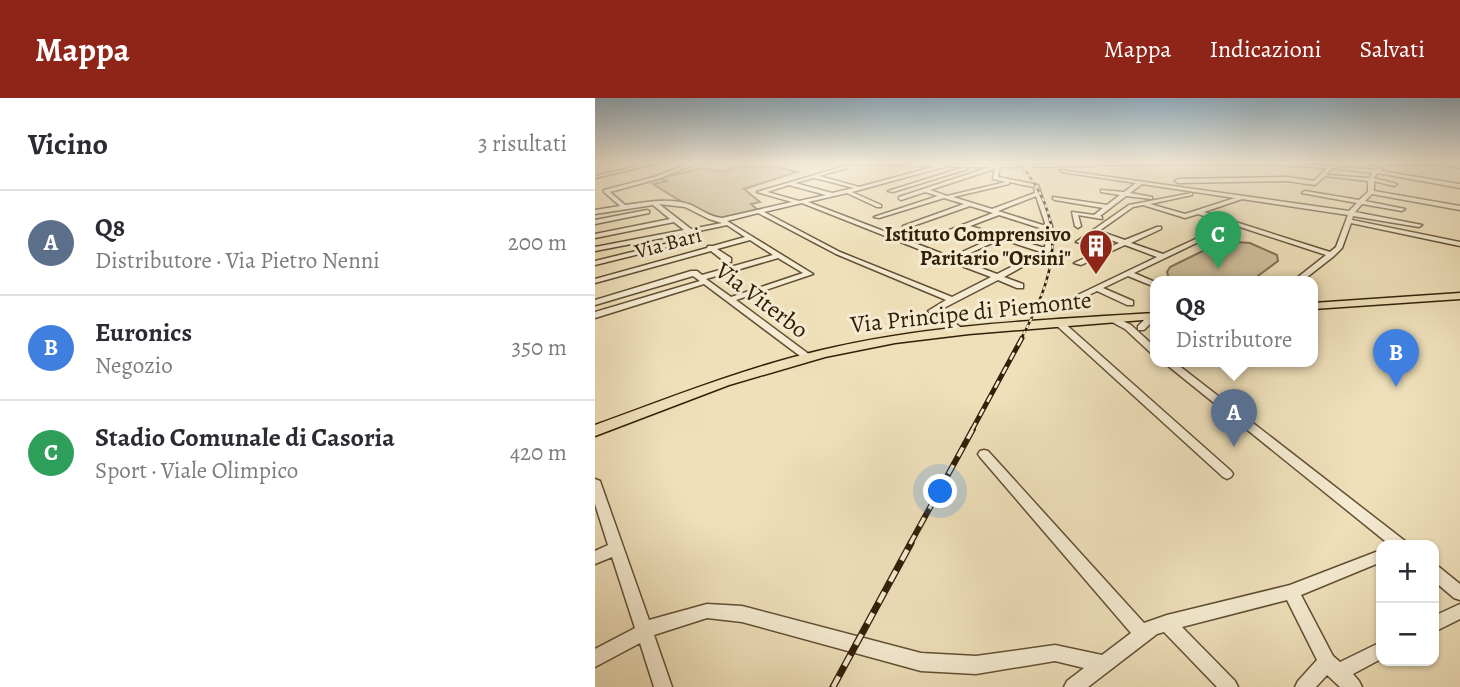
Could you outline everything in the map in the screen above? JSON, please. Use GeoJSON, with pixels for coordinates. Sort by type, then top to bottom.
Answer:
{"type":"FeatureCollection","features":[{"type":"Feature","properties":{"kind":"main road"},"geometry":{"type":"LineString","coordinates":[[1318,306],[1460,296]]}},
{"type":"Feature","properties":{"kind":"main road","name":"Via Principe di Piemonte"},"geometry":{"type":"LineString","coordinates":[[595,431],[755,372],[857,346],[960,331],[1113,319],[1136,323],[1150,318]]}},
{"type":"Feature","properties":{"kind":"street"},"geometry":{"type":"LineString","coordinates":[[608,190],[625,208]]}},
{"type":"Feature","properties":{"kind":"street"},"geometry":{"type":"LineString","coordinates":[[762,190],[802,202],[1020,286]]}},
{"type":"Feature","properties":{"kind":"street"},"geometry":{"type":"LineString","coordinates":[[816,190],[832,195]]}},
{"type":"Feature","properties":{"kind":"street"},"geometry":{"type":"LineString","coordinates":[[901,198],[923,190]]}},
{"type":"Feature","properties":{"kind":"street"},"geometry":{"type":"LineString","coordinates":[[925,190],[1049,229]]}},
{"type":"Feature","properties":{"kind":"street"},"geometry":{"type":"LineString","coordinates":[[877,217],[973,190]]}},
{"type":"Feature","properties":{"kind":"street"},"geometry":{"type":"LineString","coordinates":[[989,193],[999,190]]}},
{"type":"Feature","properties":{"kind":"street"},"geometry":{"type":"LineString","coordinates":[[1095,217],[1130,190]]}},
{"type":"Feature","properties":{"kind":"street"},"geometry":{"type":"LineString","coordinates":[[1198,190],[1355,219],[1419,225]]}},
{"type":"Feature","properties":{"kind":"street"},"geometry":{"type":"LineString","coordinates":[[1304,276],[1339,248],[1367,190]]}},
{"type":"Feature","properties":{"kind":"street"},"geometry":{"type":"LineString","coordinates":[[1393,190],[1397,192]]}},
{"type":"Feature","properties":{"kind":"street"},"geometry":{"type":"LineString","coordinates":[[1398,190],[1460,208]]}},
{"type":"Feature","properties":{"kind":"street"},"geometry":{"type":"LineString","coordinates":[[595,249],[690,231],[847,191],[879,206]]}},
{"type":"Feature","properties":{"kind":"street"},"geometry":{"type":"LineString","coordinates":[[1103,191],[1156,199]]}},
{"type":"Feature","properties":{"kind":"street"},"geometry":{"type":"LineString","coordinates":[[1079,242],[1109,220],[1141,203],[1207,192]]}},
{"type":"Feature","properties":{"kind":"street"},"geometry":{"type":"LineString","coordinates":[[927,240],[1039,193],[1049,229],[1046,251]]}},
{"type":"Feature","properties":{"kind":"street"},"geometry":{"type":"LineString","coordinates":[[1305,193],[1402,209]]}},
{"type":"Feature","properties":{"kind":"street"},"geometry":{"type":"LineString","coordinates":[[1338,194],[1361,201]]}},
{"type":"Feature","properties":{"kind":"street"},"geometry":{"type":"LineString","coordinates":[[1141,203],[1182,216],[1243,197]]}},
{"type":"Feature","properties":{"kind":"street"},"geometry":{"type":"LineString","coordinates":[[1055,198],[1109,207]]}},
{"type":"Feature","properties":{"kind":"street"},"geometry":{"type":"LineString","coordinates":[[905,227],[971,204]]}},
{"type":"Feature","properties":{"kind":"street"},"geometry":{"type":"LineString","coordinates":[[658,206],[728,260]]}},
{"type":"Feature","properties":{"kind":"street"},"geometry":{"type":"LineString","coordinates":[[595,222],[658,206]]}},
{"type":"Feature","properties":{"kind":"street"},"geometry":{"type":"LineString","coordinates":[[595,212],[687,206],[712,220],[725,221],[809,274],[729,300]]}},
{"type":"Feature","properties":{"kind":"street"},"geometry":{"type":"LineString","coordinates":[[760,212],[838,253],[952,300]]}},
{"type":"Feature","properties":{"kind":"street"},"geometry":{"type":"LineString","coordinates":[[1198,212],[1332,255]]}},
{"type":"Feature","properties":{"kind":"street"},"geometry":{"type":"LineString","coordinates":[[1078,226],[1074,213],[1109,220]]}},
{"type":"Feature","properties":{"kind":"street"},"geometry":{"type":"LineString","coordinates":[[1355,219],[1460,244]]}},
{"type":"Feature","properties":{"kind":"street"},"geometry":{"type":"LineString","coordinates":[[595,236],[675,220]]}},
{"type":"Feature","properties":{"kind":"street"},"geometry":{"type":"LineString","coordinates":[[1050,307],[1058,307],[1098,289],[1234,223]]}},
{"type":"Feature","properties":{"kind":"street"},"geometry":{"type":"LineString","coordinates":[[964,226],[1046,251]]}},
{"type":"Feature","properties":{"kind":"street"},"geometry":{"type":"LineString","coordinates":[[1078,263],[1159,228]]}},
{"type":"Feature","properties":{"kind":"street"},"geometry":{"type":"LineString","coordinates":[[1094,231],[1163,257]]}},
{"type":"Feature","properties":{"kind":"street"},"geometry":{"type":"LineString","coordinates":[[595,263],[698,238]]}},
{"type":"Feature","properties":{"kind":"street","name":"Via Bari"},"geometry":{"type":"LineString","coordinates":[[595,281],[750,238]]}},
{"type":"Feature","properties":{"kind":"street"},"geometry":{"type":"LineString","coordinates":[[949,260],[999,238]]}},
{"type":"Feature","properties":{"kind":"street"},"geometry":{"type":"LineString","coordinates":[[960,331],[932,311],[1046,251]]}},
{"type":"Feature","properties":{"kind":"street"},"geometry":{"type":"LineString","coordinates":[[595,303],[779,256]]}},
{"type":"Feature","properties":{"kind":"street"},"geometry":{"type":"LineString","coordinates":[[1129,274],[1150,283]]}},
{"type":"Feature","properties":{"kind":"street"},"geometry":{"type":"LineString","coordinates":[[595,315],[699,278]]}},
{"type":"Feature","properties":{"kind":"street","name":"Via Viterbo"},"geometry":{"type":"LineString","coordinates":[[699,278],[807,358]]}},
{"type":"Feature","properties":{"kind":"street"},"geometry":{"type":"LineString","coordinates":[[1098,289],[1130,303]]}},
{"type":"Feature","properties":{"kind":"street"},"geometry":{"type":"LineString","coordinates":[[1113,319],[1128,327],[1150,347]]}},
{"type":"Feature","properties":{"kind":"street"},"geometry":{"type":"LineString","coordinates":[[1059,323],[1227,474]]}},
{"type":"Feature","properties":{"kind":"street"},"geometry":{"type":"LineString","coordinates":[[1136,323],[1144,340]]}},
{"type":"Feature","properties":{"kind":"street"},"geometry":{"type":"LineString","coordinates":[[1175,367],[1394,540]]}},
{"type":"Feature","properties":{"kind":"street"},"geometry":{"type":"LineString","coordinates":[[984,454],[1143,634]]}},
{"type":"Feature","properties":{"kind":"street"},"geometry":{"type":"LineString","coordinates":[[595,486],[663,687]]}},
{"type":"Feature","properties":{"kind":"street"},"geometry":{"type":"LineString","coordinates":[[595,558],[616,548]]}},
{"type":"Feature","properties":{"kind":"street"},"geometry":{"type":"LineString","coordinates":[[1073,687],[1153,627],[1291,592],[1376,558]]}},
{"type":"Feature","properties":{"kind":"street"},"geometry":{"type":"LineString","coordinates":[[1439,576],[1460,593]]}},
{"type":"Feature","properties":{"kind":"street"},"geometry":{"type":"LineString","coordinates":[[1291,592],[1333,667],[1353,687]]}},
{"type":"Feature","properties":{"kind":"street"},"geometry":{"type":"LineString","coordinates":[[595,658],[644,631],[700,611],[730,612],[921,663],[976,664],[1055,653],[1103,664]]}},
{"type":"Feature","properties":{"kind":"street"},"geometry":{"type":"LineString","coordinates":[[1439,622],[1460,611]]}},
{"type":"Feature","properties":{"kind":"street"},"geometry":{"type":"LineString","coordinates":[[1167,623],[1229,687]]}},
{"type":"Feature","properties":{"kind":"street"},"geometry":{"type":"LineString","coordinates":[[1304,687],[1333,667],[1376,652]]}},
{"type":"Feature","properties":{"kind":"shaded area"},"geometry":{"type":"Polygon","coordinates":[[[663,190],[746,190],[760,202],[751,204],[759,211],[721,219],[663,190]]]}},
{"type":"Feature","properties":{"kind":"shaded area"},"geometry":{"type":"Polygon","coordinates":[[[1223,241],[1250,243],[1277,255],[1278,261],[1258,276],[1168,276],[1170,267],[1223,241]]]}},
{"type":"Feature","properties":{"kind":"railway"},"geometry":{"type":"LineString","coordinates":[[1021,339],[1042,293],[1052,250],[1046,207],[1038,190]]}},
{"type":"Feature","properties":{"kind":"railway"},"geometry":{"type":"LineString","coordinates":[[972,430],[1022,338]]}},
{"type":"Feature","properties":{"kind":"railway"},"geometry":{"type":"LineString","coordinates":[[910,544],[973,429]]}},
{"type":"Feature","properties":{"kind":"railway"},"geometry":{"type":"LineString","coordinates":[[833,687],[911,543]]}},
{"type":"Feature","properties":{"kind":"place","name":"Stadio Comunale di Casoria"},"geometry":{"type":"Point","coordinates":[1218,269]}},
{"type":"Feature","properties":{"kind":"place","name":"Istituto Comprensivo Paritario \"Orsini\""},"geometry":{"type":"Point","coordinates":[1096,276]}},
{"type":"Feature","properties":{"kind":"place","name":"Euronics"},"geometry":{"type":"Point","coordinates":[1396,387]}},
{"type":"Feature","properties":{"kind":"place","name":"Q8"},"geometry":{"type":"Point","coordinates":[1234,447]}}]}
